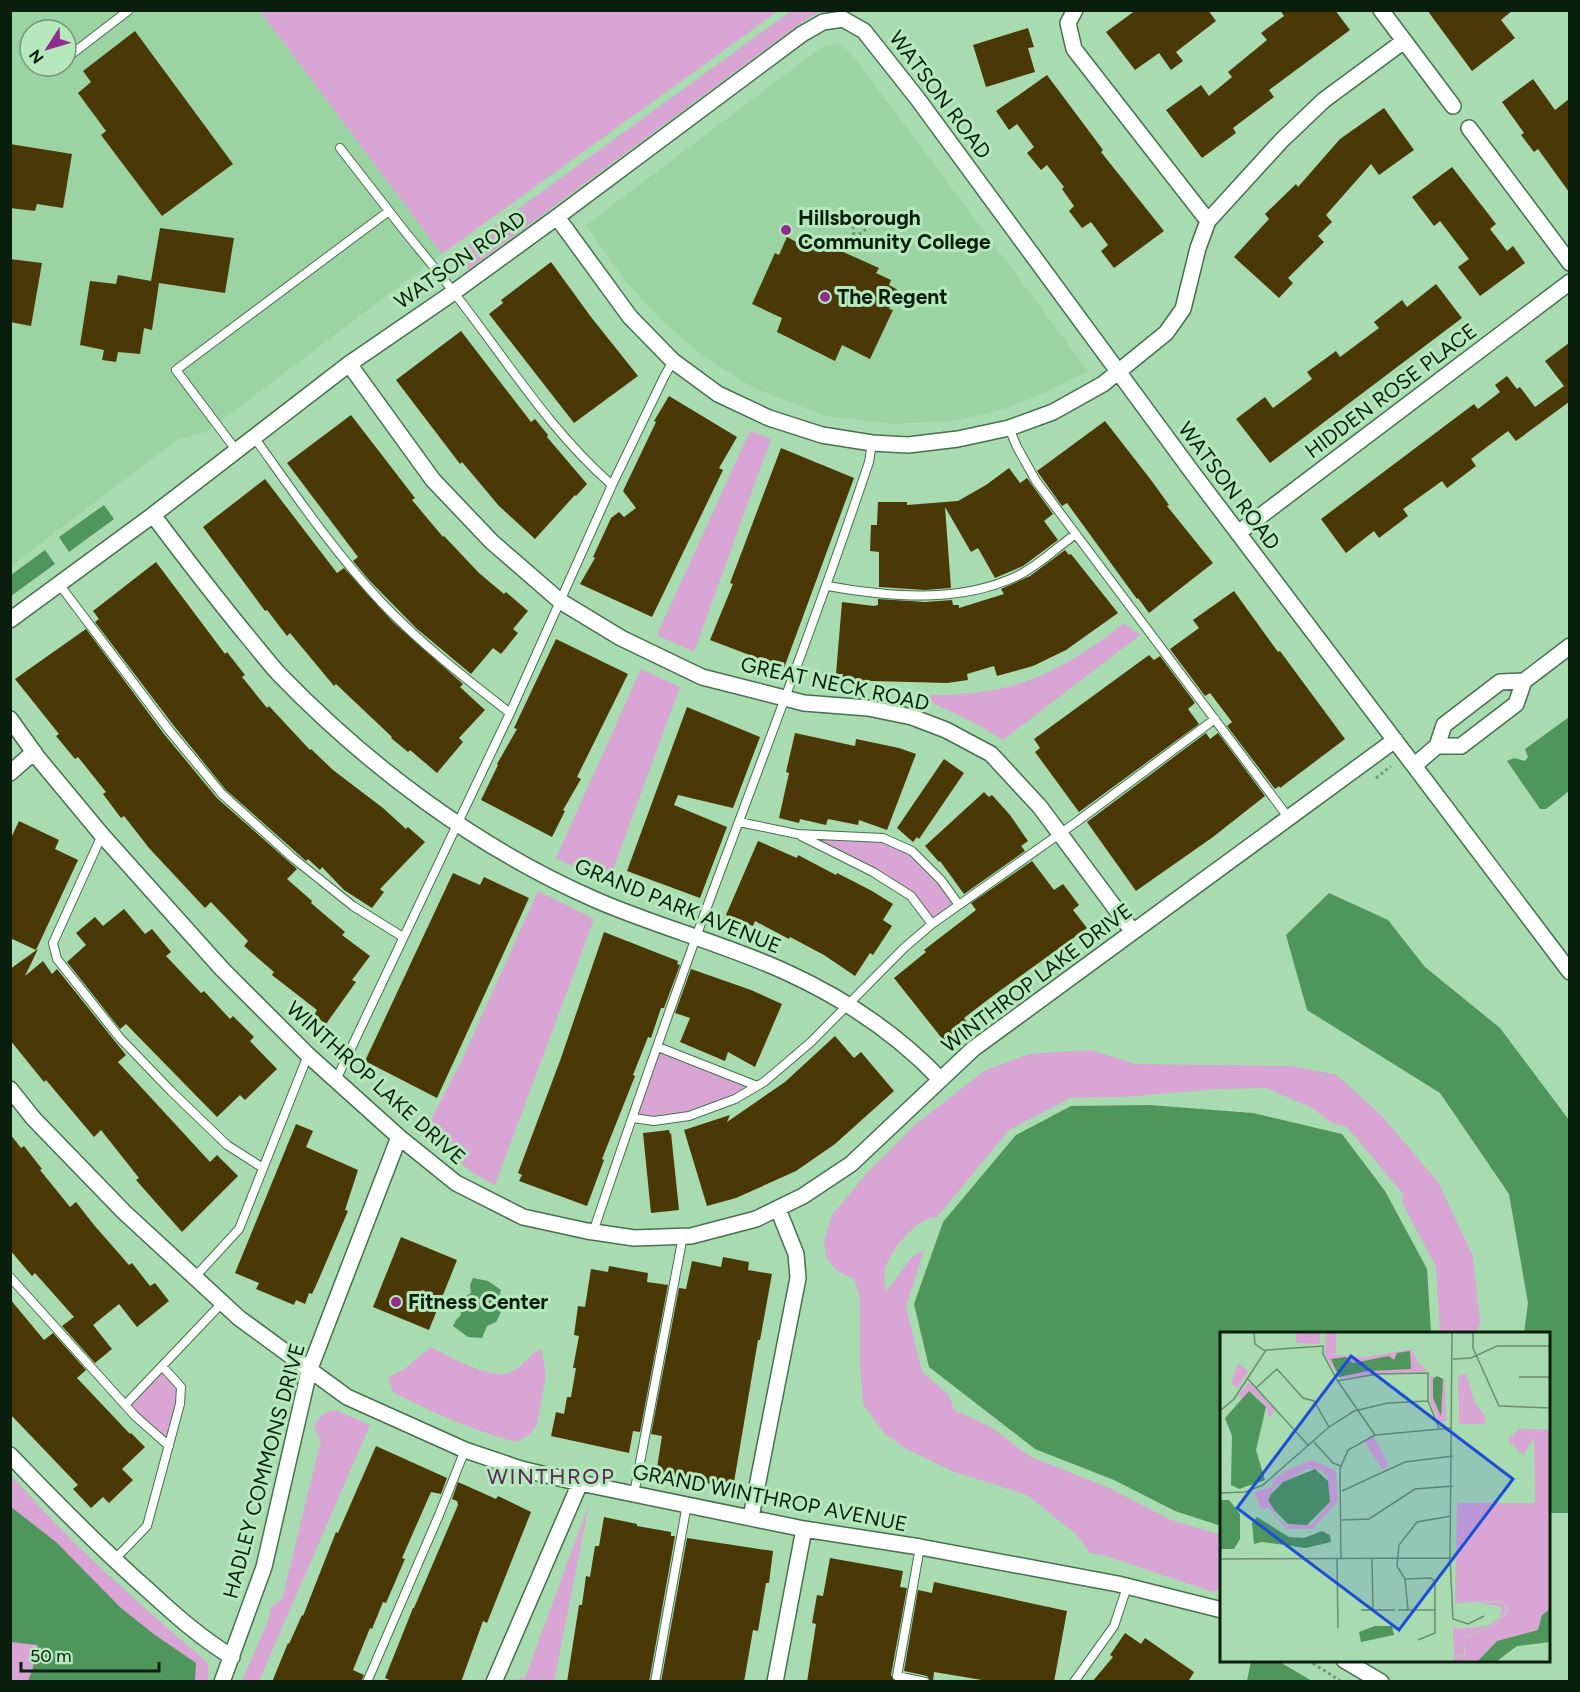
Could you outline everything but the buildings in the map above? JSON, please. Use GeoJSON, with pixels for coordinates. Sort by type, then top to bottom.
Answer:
{"type":"FeatureCollection","features":[{"type":"Feature","properties":{"kind":"street"},"geometry":{"type":"LineString","coordinates":[[1075,10],[1068,22],[1074,49],[1208,220]]}},
{"type":"Feature","properties":{"kind":"street"},"geometry":{"type":"LineString","coordinates":[[1381,10],[1453,106]]}},
{"type":"Feature","properties":{"kind":"street","name":"WATSON ROAD"},"geometry":{"type":"LineString","coordinates":[[10,620],[153,514],[349,363],[454,292],[802,34],[822,22],[845,13],[864,31],[912,92],[1118,371],[1569,972]]}},
{"type":"Feature","properties":{"kind":"street"},"geometry":{"type":"LineString","coordinates":[[557,217],[630,317],[674,361],[718,394],[769,418],[822,435],[872,443],[908,445],[958,439],[1009,428],[1053,412],[1103,384],[1166,333],[1184,309],[1198,248],[1208,220],[1282,140],[1324,100],[1404,41]]}},
{"type":"Feature","properties":{"kind":"street"},"geometry":{"type":"LineString","coordinates":[[1469,128],[1569,262]]}},
{"type":"Feature","properties":{"kind":"street","name":"HIDDEN ROSE PLACE"},"geometry":{"type":"LineString","coordinates":[[1239,533],[1569,282]]}},
{"type":"Feature","properties":{"kind":"street","name":"GREAT NECK ROAD"},"geometry":{"type":"LineString","coordinates":[[349,363],[433,480],[492,542],[560,601],[621,638],[702,677],[804,703],[868,708],[912,717],[946,730],[991,754],[1040,807],[1133,932]]}},
{"type":"Feature","properties":{"kind":"street","name":"GRAND PARK AVENUE"},"geometry":{"type":"LineString","coordinates":[[153,514],[207,587],[278,673],[355,747],[428,804],[514,859],[596,900],[786,972],[849,1005],[922,1060],[940,1079]]}},
{"type":"Feature","properties":{"kind":"street"},"geometry":{"type":"LineString","coordinates":[[1437,746],[1461,746],[1516,704],[1524,681],[1569,646]]}},
{"type":"Feature","properties":{"kind":"street"},"geometry":{"type":"LineString","coordinates":[[1416,764],[1437,746],[1444,725],[1500,682],[1524,681]]}},
{"type":"Feature","properties":{"kind":"street","name":"WINTHROP LAKE DRIVE"},"geometry":{"type":"LineString","coordinates":[[10,719],[102,835],[222,969],[308,1054],[399,1137],[456,1183],[492,1203],[523,1216],[593,1232],[634,1238],[683,1236],[756,1219],[803,1196],[851,1164],[973,1049],[1395,740]]}},
{"type":"Feature","properties":{"kind":"street"},"geometry":{"type":"LineString","coordinates":[[10,773],[34,752]]}},
{"type":"Feature","properties":{"kind":"street","name":"GRAND WINTHROP AVENUE"},"geometry":{"type":"LineString","coordinates":[[10,1089],[33,1118],[124,1212],[239,1318],[347,1397],[465,1450],[521,1469],[580,1483],[804,1529],[920,1547],[1127,1587],[1220,1610]]}},
{"type":"Feature","properties":{"kind":"street","name":"HADLEY COMMONS DRIVE"},"geometry":{"type":"LineString","coordinates":[[222,1682],[264,1567],[309,1371],[399,1137]]}},
{"type":"Feature","properties":{"kind":"street"},"geometry":{"type":"LineString","coordinates":[[751,1517],[798,1278],[796,1254],[778,1209]]}},
{"type":"Feature","properties":{"kind":"street"},"geometry":{"type":"LineString","coordinates":[[10,1455],[114,1560],[199,1635],[231,1657]]}},
{"type":"Feature","properties":{"kind":"street"},"geometry":{"type":"LineString","coordinates":[[494,1682],[580,1483]]}},
{"type":"Feature","properties":{"kind":"street"},"geometry":{"type":"LineString","coordinates":[[775,1682],[804,1529]]}},
{"type":"Feature","properties":{"kind":"street"},"geometry":{"type":"LineString","coordinates":[[1347,1662],[1381,1682]]}},
{"type":"Feature","properties":{"kind":"lane"},"geometry":{"type":"LineString","coordinates":[[78,49],[129,10]]}},
{"type":"Feature","properties":{"kind":"lane"},"geometry":{"type":"LineString","coordinates":[[340,148],[388,212],[454,292],[564,439],[612,485]]}},
{"type":"Feature","properties":{"kind":"lane"},"geometry":{"type":"LineString","coordinates":[[236,450],[176,370],[388,212]]}},
{"type":"Feature","properties":{"kind":"lane"},"geometry":{"type":"LineString","coordinates":[[336,1080],[510,713],[612,485],[674,361]]}},
{"type":"Feature","properties":{"kind":"lane"},"geometry":{"type":"LineString","coordinates":[[1009,428],[1036,481],[1288,817]]}},
{"type":"Feature","properties":{"kind":"lane"},"geometry":{"type":"LineString","coordinates":[[254,437],[331,541],[382,602],[443,661],[510,713]]}},
{"type":"Feature","properties":{"kind":"lane"},"geometry":{"type":"LineString","coordinates":[[593,1232],[696,938],[828,585],[869,462],[872,443]]}},
{"type":"Feature","properties":{"kind":"lane"},"geometry":{"type":"LineString","coordinates":[[828,585],[870,593],[939,594],[976,591],[1020,574],[1076,534]]}},
{"type":"Feature","properties":{"kind":"lane"},"geometry":{"type":"LineString","coordinates":[[59,584],[170,730],[222,794],[293,858],[353,906],[404,937]]}},
{"type":"Feature","properties":{"kind":"lane"},"geometry":{"type":"LineString","coordinates":[[633,1118],[654,1121],[689,1116],[735,1099],[757,1086],[811,1042],[904,948],[932,924],[1060,834],[1215,719]]}},
{"type":"Feature","properties":{"kind":"lane"},"geometry":{"type":"LineString","coordinates":[[739,822],[797,834],[883,838],[912,851],[940,880],[959,905]]}},
{"type":"Feature","properties":{"kind":"lane"},"geometry":{"type":"LineString","coordinates":[[797,834],[873,872],[911,896],[932,924]]}},
{"type":"Feature","properties":{"kind":"lane"},"geometry":{"type":"LineString","coordinates":[[102,835],[53,943],[57,959],[120,1038],[171,1092],[226,1145],[263,1168]]}},
{"type":"Feature","properties":{"kind":"lane"},"geometry":{"type":"LineString","coordinates":[[658,1047],[757,1086]]}},
{"type":"Feature","properties":{"kind":"lane"},"geometry":{"type":"LineString","coordinates":[[195,1277],[239,1229],[308,1054]]}},
{"type":"Feature","properties":{"kind":"lane"},"geometry":{"type":"LineString","coordinates":[[634,1494],[683,1236]]}},
{"type":"Feature","properties":{"kind":"lane"},"geometry":{"type":"LineString","coordinates":[[10,1277],[125,1405],[169,1446]]}},
{"type":"Feature","properties":{"kind":"lane"},"geometry":{"type":"LineString","coordinates":[[125,1405],[222,1303]]}},
{"type":"Feature","properties":{"kind":"lane"},"geometry":{"type":"LineString","coordinates":[[114,1560],[147,1526],[180,1404],[181,1387],[162,1366]]}},
{"type":"Feature","properties":{"kind":"lane"},"geometry":{"type":"LineString","coordinates":[[367,1682],[465,1450]]}},
{"type":"Feature","properties":{"kind":"lane"},"geometry":{"type":"LineString","coordinates":[[655,1682],[687,1504]]}},
{"type":"Feature","properties":{"kind":"lane"},"geometry":{"type":"LineString","coordinates":[[920,1547],[896,1678],[926,1682]]}},
{"type":"Feature","properties":{"kind":"lane"},"geometry":{"type":"LineString","coordinates":[[1074,1682],[1114,1626],[1127,1587]]}},
{"type":"Feature","properties":{"kind":"path"},"geometry":{"type":"LineString","coordinates":[[853,220],[854,238],[869,227]]}},
{"type":"Feature","properties":{"kind":"path"},"geometry":{"type":"LineString","coordinates":[[1376,778],[1392,765]]}},
{"type":"Feature","properties":{"kind":"path"},"geometry":{"type":"LineString","coordinates":[[1311,1662],[1342,1682]]}},
{"type":"Feature","properties":{"kind":"shaded area"},"geometry":{"type":"Polygon","coordinates":[[[11,11],[260,11],[442,254],[206,432],[177,440],[11,566],[11,11]]]}},
{"type":"Feature","properties":{"kind":"shaded area"},"geometry":{"type":"Polygon","coordinates":[[[260,11],[778,11],[442,254],[260,11]]]}},
{"type":"Feature","properties":{"kind":"shaded area"},"geometry":{"type":"Polygon","coordinates":[[[791,11],[822,11],[805,20],[468,270],[456,254],[791,11]]]}},
{"type":"Feature","properties":{"kind":"shaded area","name":"Hillsborough Community College"},"geometry":{"type":"Polygon","coordinates":[[[832,44],[846,49],[854,57],[1088,371],[1008,408],[960,420],[894,424],[826,416],[756,389],[707,359],[661,320],[623,278],[586,225],[822,47],[832,44]]]}},
{"type":"Feature","properties":{"kind":"shaded area"},"geometry":{"type":"Polygon","coordinates":[[[750,431],[771,439],[694,652],[657,635],[750,431]]]}},
{"type":"Feature","properties":{"kind":"shaded area"},"geometry":{"type":"Polygon","coordinates":[[[104,505],[114,519],[69,552],[59,537],[104,505]]]}},
{"type":"Feature","properties":{"kind":"shaded area"},"geometry":{"type":"Polygon","coordinates":[[[45,550],[55,564],[11,596],[11,575],[45,550]]]}},
{"type":"Feature","properties":{"kind":"shaded area"},"geometry":{"type":"Polygon","coordinates":[[[1124,623],[1140,635],[1003,740],[973,722],[915,695],[978,692],[1015,685],[1065,664],[1124,623]]]}},
{"type":"Feature","properties":{"kind":"shaded area"},"geometry":{"type":"Polygon","coordinates":[[[641,669],[680,687],[608,883],[556,858],[641,669]]]}},
{"type":"Feature","properties":{"kind":"shaded area"},"geometry":{"type":"Polygon","coordinates":[[[1569,717],[1569,791],[1546,809],[1540,809],[1507,761],[1514,758],[1525,761],[1528,757],[1525,749],[1569,717]]]}},
{"type":"Feature","properties":{"kind":"shaded area"},"geometry":{"type":"Polygon","coordinates":[[[797,834],[883,838],[912,851],[959,905],[932,924],[911,896],[797,834]]]}},
{"type":"Feature","properties":{"kind":"shaded area"},"geometry":{"type":"Polygon","coordinates":[[[538,891],[594,919],[495,1185],[473,1173],[424,1133],[460,1064],[538,891]]]}},
{"type":"Feature","properties":{"kind":"shaded area"},"geometry":{"type":"Polygon","coordinates":[[[1329,893],[1388,920],[1425,967],[1500,1028],[1569,1120],[1569,1513],[1550,1513],[1550,1332],[1524,1332],[1528,1303],[1509,1194],[1440,1093],[1307,1010],[1286,935],[1329,893]]]}},
{"type":"Feature","properties":{"kind":"shaded area"},"geometry":{"type":"Polygon","coordinates":[[[658,1047],[757,1086],[689,1116],[633,1118],[658,1047]]]}},
{"type":"Feature","properties":{"kind":"shaded area"},"geometry":{"type":"Polygon","coordinates":[[[1091,1050],[1135,1064],[1292,1066],[1337,1075],[1381,1115],[1438,1182],[1473,1256],[1480,1322],[1477,1332],[1440,1332],[1436,1267],[1402,1202],[1403,1194],[1347,1127],[1332,1123],[1312,1108],[1266,1088],[1070,1098],[1009,1130],[937,1217],[921,1222],[898,1244],[885,1269],[886,1292],[911,1258],[924,1250],[906,1307],[922,1372],[949,1395],[954,1410],[991,1427],[1029,1456],[1109,1488],[1171,1520],[1220,1535],[1220,1588],[1213,1592],[1106,1556],[1090,1553],[1076,1534],[1027,1495],[952,1471],[905,1448],[885,1434],[863,1404],[860,1364],[860,1298],[854,1279],[837,1271],[827,1258],[824,1242],[832,1215],[867,1173],[916,1124],[984,1071],[1029,1054],[1091,1050]]]}},
{"type":"Feature","properties":{"kind":"shaded area"},"geometry":{"type":"Polygon","coordinates":[[[1149,1105],[1253,1113],[1342,1134],[1385,1191],[1427,1269],[1431,1332],[1220,1332],[1220,1526],[1175,1511],[1114,1480],[1035,1449],[929,1367],[914,1304],[943,1222],[1016,1135],[1071,1106],[1149,1105]]]}},
{"type":"Feature","properties":{"kind":"shaded area"},"geometry":{"type":"Polygon","coordinates":[[[473,1278],[488,1281],[501,1290],[497,1302],[501,1312],[496,1322],[487,1326],[482,1338],[468,1337],[453,1326],[461,1315],[459,1301],[471,1293],[470,1285],[473,1278]]]}},
{"type":"Feature","properties":{"kind":"shaded area"},"geometry":{"type":"Polygon","coordinates":[[[431,1347],[470,1366],[503,1374],[515,1370],[541,1349],[546,1374],[537,1424],[531,1433],[517,1442],[501,1438],[454,1421],[393,1392],[388,1377],[403,1370],[431,1347]]]}},
{"type":"Feature","properties":{"kind":"shaded area"},"geometry":{"type":"Polygon","coordinates":[[[162,1366],[181,1387],[169,1446],[125,1405],[162,1366]]]}},
{"type":"Feature","properties":{"kind":"shaded area"},"geometry":{"type":"Polygon","coordinates":[[[335,1410],[370,1425],[259,1681],[242,1681],[268,1621],[271,1607],[282,1599],[321,1440],[314,1428],[315,1424],[322,1416],[335,1410]]]}},
{"type":"Feature","properties":{"kind":"shaded area"},"geometry":{"type":"Polygon","coordinates":[[[10,1474],[106,1572],[208,1663],[208,1681],[11,1681],[10,1474]]]}},
{"type":"Feature","properties":{"kind":"shaded area"},"geometry":{"type":"Polygon","coordinates":[[[589,1504],[554,1681],[505,1681],[525,1678],[589,1504]]]}},
{"type":"Feature","properties":{"kind":"shaded area"},"geometry":{"type":"Polygon","coordinates":[[[11,1507],[56,1542],[121,1608],[196,1663],[195,1681],[28,1681],[38,1645],[11,1642],[11,1507]]]}},
{"type":"Feature","properties":{"kind":"shaded area"},"geometry":{"type":"Polygon","coordinates":[[[1251,1662],[1280,1662],[1312,1681],[1247,1681],[1251,1662]]]}},
{"type":"Feature","properties":{"kind":"place","name":"Hillsborough Community College"},"geometry":{"type":"Point","coordinates":[786,230]}},
{"type":"Feature","properties":{"kind":"place","name":"The Regent"},"geometry":{"type":"Point","coordinates":[825,297]}},
{"type":"Feature","properties":{"kind":"place","name":"Fitness Center"},"geometry":{"type":"Point","coordinates":[396,1302]}},
{"type":"Feature","properties":{"kind":"district","name":"WINTHROP"},"geometry":{"type":"Point","coordinates":[551,1476]}}]}
